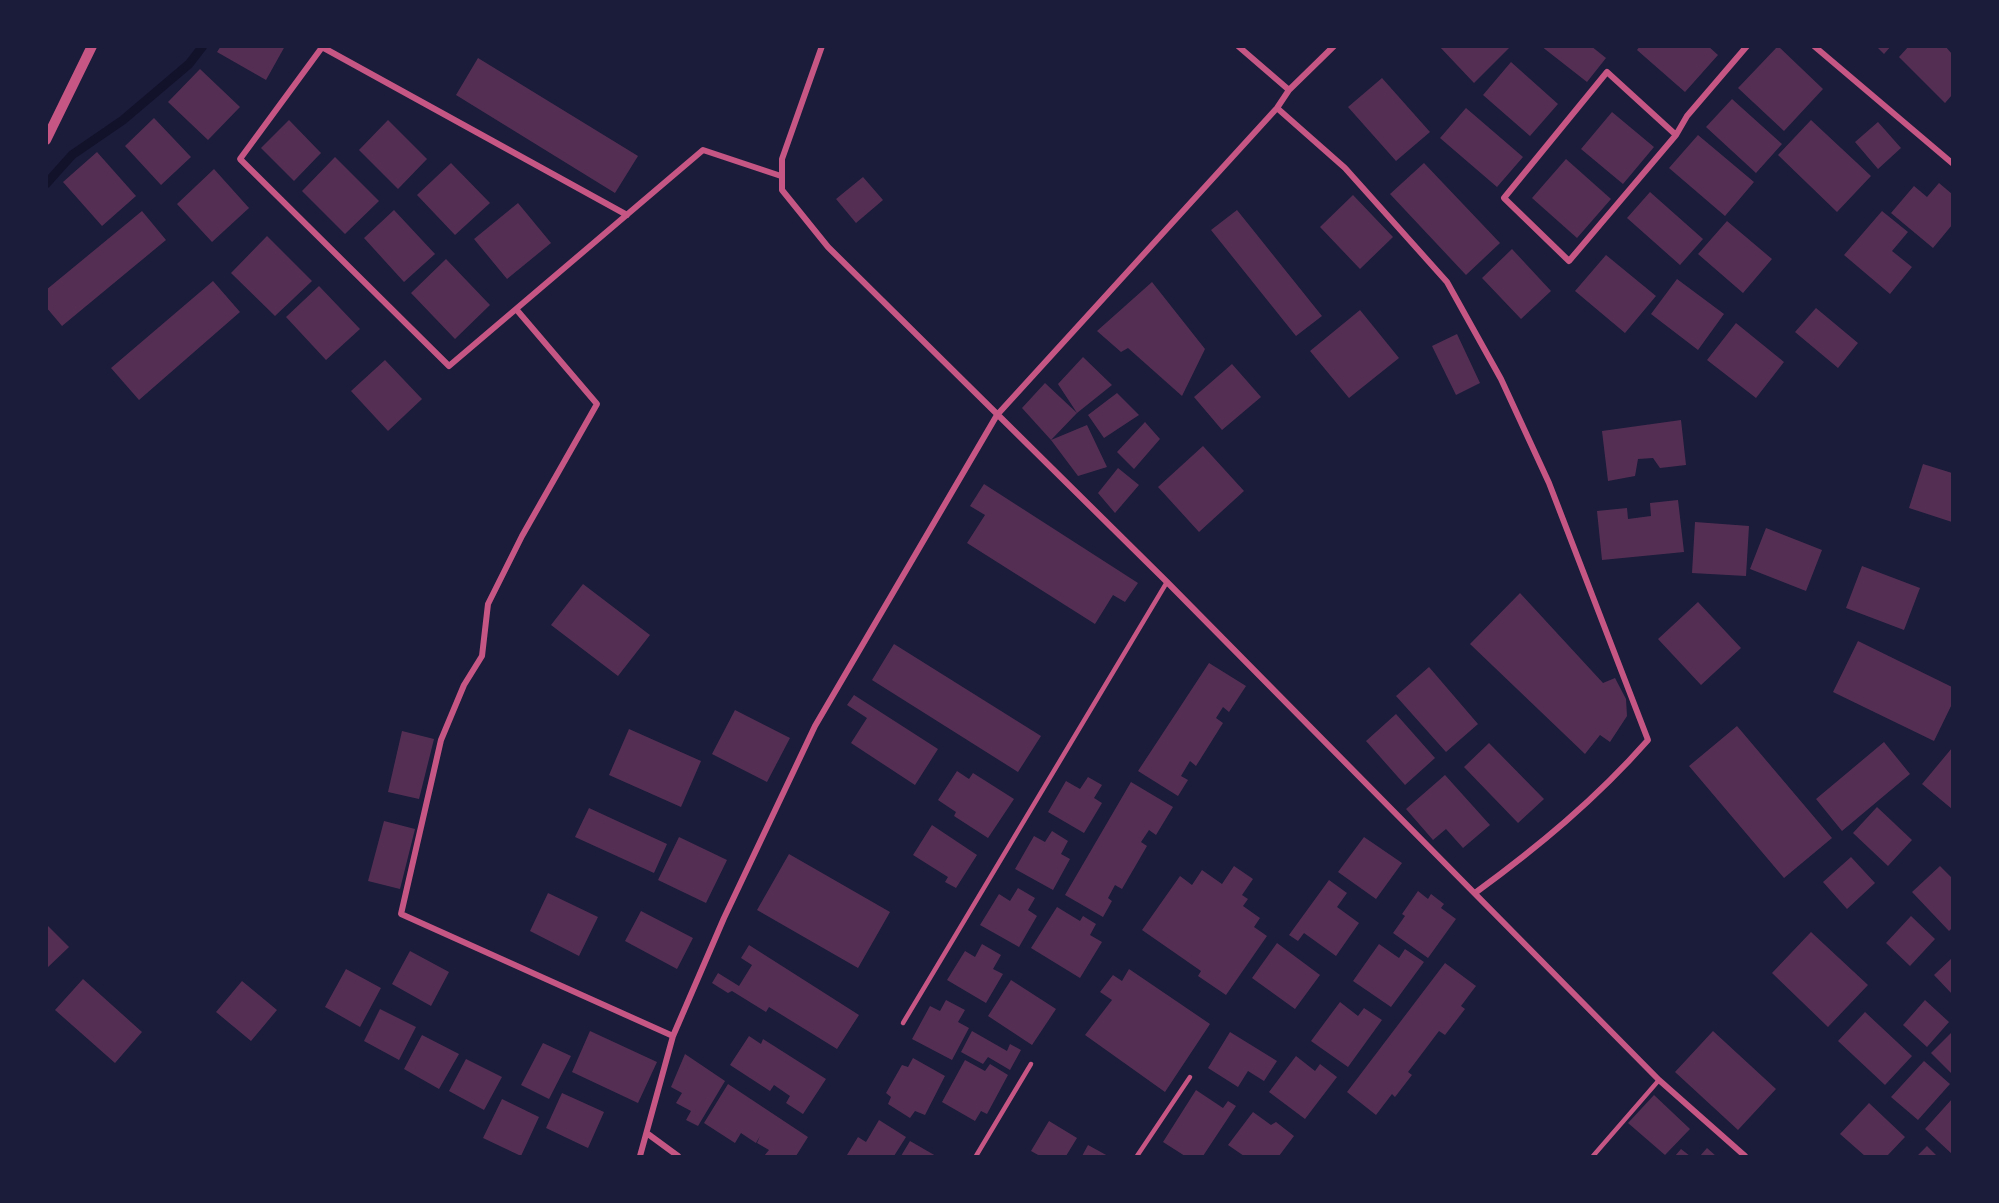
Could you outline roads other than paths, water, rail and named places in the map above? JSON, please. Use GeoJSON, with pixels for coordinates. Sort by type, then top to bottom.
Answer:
{"type":"FeatureCollection","features":[{"type":"Feature","properties":{"kind":"street"},"geometry":{"type":"LineString","coordinates":[[46,140],[92,46]]}},
{"type":"Feature","properties":{"kind":"street"},"geometry":{"type":"LineString","coordinates":[[822,46],[782,159],[781,176],[782,190],[828,247],[1167,582],[1659,1080],[1745,1156]]}},
{"type":"Feature","properties":{"kind":"street"},"geometry":{"type":"LineString","coordinates":[[1238,46],[1289,90]]}},
{"type":"Feature","properties":{"kind":"street"},"geometry":{"type":"LineString","coordinates":[[640,1156],[648,1134],[673,1036],[724,918],[814,726],[997,415],[1277,108],[1289,90],[1334,46]]}},
{"type":"Feature","properties":{"kind":"street"},"geometry":{"type":"LineString","coordinates":[[1676,135],[1607,72],[1504,198],[1569,261],[1676,135],[1687,116],[1747,46]]}},
{"type":"Feature","properties":{"kind":"street"},"geometry":{"type":"LineString","coordinates":[[1814,46],[1953,163]]}},
{"type":"Feature","properties":{"kind":"street"},"geometry":{"type":"LineString","coordinates":[[627,215],[322,47],[240,159],[449,366],[627,215],[703,150],[781,176]]}},
{"type":"Feature","properties":{"kind":"street"},"geometry":{"type":"LineString","coordinates":[[1277,108],[1345,168],[1447,282],[1501,379],[1549,483],[1648,740],[1611,783],[1544,842],[1475,893]]}},
{"type":"Feature","properties":{"kind":"street"},"geometry":{"type":"LineString","coordinates":[[516,309],[597,404],[522,536],[488,604],[482,656],[464,685],[441,740],[401,914],[673,1036]]}},
{"type":"Feature","properties":{"kind":"street"},"geometry":{"type":"LineString","coordinates":[[648,1134],[678,1156]]}},
{"type":"Feature","properties":{"kind":"lane"},"geometry":{"type":"LineString","coordinates":[[903,1023],[1167,582]]}},
{"type":"Feature","properties":{"kind":"lane"},"geometry":{"type":"LineString","coordinates":[[976,1156],[1031,1064]]}},
{"type":"Feature","properties":{"kind":"lane"},"geometry":{"type":"LineString","coordinates":[[1137,1156],[1190,1077]]}},
{"type":"Feature","properties":{"kind":"lane"},"geometry":{"type":"LineString","coordinates":[[1593,1156],[1659,1080]]}},
{"type":"Feature","properties":{"kind":"waterway"},"geometry":{"type":"LineString","coordinates":[[46,184],[72,155],[123,120],[189,64],[203,46]]}}]}
